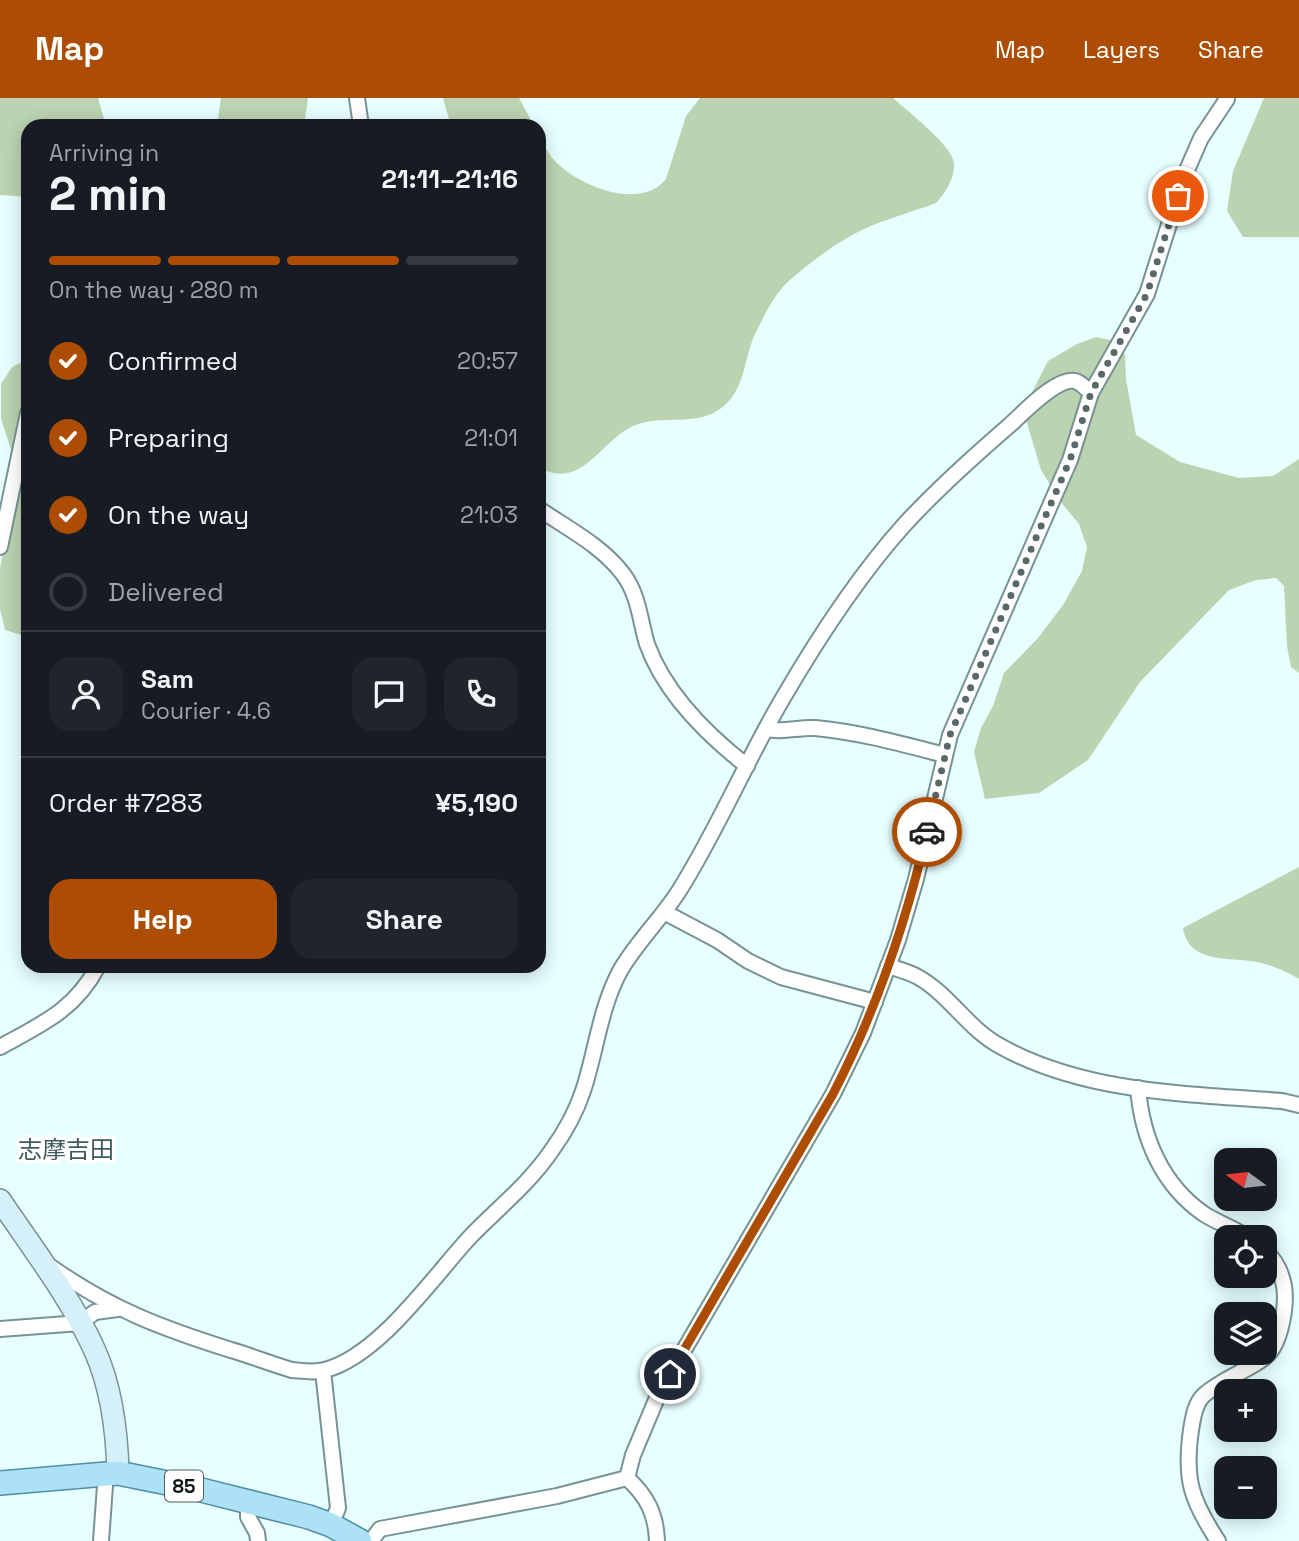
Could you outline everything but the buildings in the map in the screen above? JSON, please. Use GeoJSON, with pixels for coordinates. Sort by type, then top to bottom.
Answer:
{"type":"FeatureCollection","features":[{"type":"Feature","properties":{"kind":"main road"},"geometry":{"type":"LineString","coordinates":[[0,1200],[41,1260],[95,1351],[114,1416],[112,1472]]}},
{"type":"Feature","properties":{"kind":"main road","name":"85"},"geometry":{"type":"LineString","coordinates":[[0,1483],[112,1472],[309,1517],[331,1525],[360,1541]]}},
{"type":"Feature","properties":{"kind":"street"},"geometry":{"type":"LineString","coordinates":[[357,98],[360,119]]}},
{"type":"Feature","properties":{"kind":"street"},"geometry":{"type":"LineString","coordinates":[[627,1478],[633,1455],[659,1393],[852,1058],[888,966],[916,879],[950,735],[1070,460],[1091,393],[1147,294],[1184,177],[1202,138],[1227,99]]}},
{"type":"Feature","properties":{"kind":"street"},"geometry":{"type":"LineString","coordinates":[[41,1260],[85,1291],[118,1309],[168,1330],[266,1363],[292,1370],[323,1371],[361,1352],[386,1330],[472,1235],[534,1174],[553,1150],[571,1120],[582,1093],[610,992],[621,969],[664,912],[713,833],[783,697],[845,600],[902,527],[942,485],[1037,401],[1060,383],[1071,380],[1080,383],[1091,393]]}},
{"type":"Feature","properties":{"kind":"street"},"geometry":{"type":"LineString","coordinates":[[0,547],[21,446]]}},
{"type":"Feature","properties":{"kind":"street"},"geometry":{"type":"LineString","coordinates":[[546,514],[604,554],[623,574],[641,614],[646,641],[655,665],[672,692],[719,744],[747,766]]}},
{"type":"Feature","properties":{"kind":"street"},"geometry":{"type":"LineString","coordinates":[[766,729],[779,732],[811,728],[836,730],[945,755]]}},
{"type":"Feature","properties":{"kind":"street"},"geometry":{"type":"LineString","coordinates":[[664,912],[781,977],[875,1002]]}},
{"type":"Feature","properties":{"kind":"street"},"geometry":{"type":"LineString","coordinates":[[888,966],[917,976],[936,989],[980,1033],[1023,1058],[1092,1080],[1138,1088],[1282,1101],[1299,1105]]}},
{"type":"Feature","properties":{"kind":"street"},"geometry":{"type":"LineString","coordinates":[[0,1046],[52,1019],[75,1001],[94,973]]}},
{"type":"Feature","properties":{"kind":"street"},"geometry":{"type":"LineString","coordinates":[[1138,1088],[1153,1152],[1164,1174],[1194,1206],[1226,1225]]}},
{"type":"Feature","properties":{"kind":"street"},"geometry":{"type":"LineString","coordinates":[[1218,1541],[1196,1504],[1189,1484],[1187,1469],[1193,1420],[1202,1396],[1264,1358],[1277,1343],[1285,1292],[1277,1267]]}},
{"type":"Feature","properties":{"kind":"street"},"geometry":{"type":"LineString","coordinates":[[0,1329],[80,1323],[95,1312],[118,1309]]}},
{"type":"Feature","properties":{"kind":"street"},"geometry":{"type":"LineString","coordinates":[[323,1371],[338,1508],[331,1525]]}},
{"type":"Feature","properties":{"kind":"street"},"geometry":{"type":"LineString","coordinates":[[101,1541],[112,1472]]}},
{"type":"Feature","properties":{"kind":"street"},"geometry":{"type":"LineString","coordinates":[[371,1541],[380,1529],[557,1496],[627,1478]]}},
{"type":"Feature","properties":{"kind":"street"},"geometry":{"type":"LineString","coordinates":[[627,1478],[639,1488],[649,1503],[656,1521],[657,1541]]}},
{"type":"Feature","properties":{"kind":"street"},"geometry":{"type":"LineString","coordinates":[[248,1502],[248,1517],[257,1533],[258,1541]]}},
{"type":"Feature","properties":{"kind":"green space"},"geometry":{"type":"Polygon","coordinates":[[[0,98],[98,98],[104,119],[21,119],[21,196],[0,195],[0,98]]]}},
{"type":"Feature","properties":{"kind":"green space"},"geometry":{"type":"Polygon","coordinates":[[[221,98],[308,98],[305,119],[218,119],[221,98]]]}},
{"type":"Feature","properties":{"kind":"green space"},"geometry":{"type":"Polygon","coordinates":[[[443,98],[519,98],[530,119],[449,119],[443,98]]]}},
{"type":"Feature","properties":{"kind":"green space"},"geometry":{"type":"Polygon","coordinates":[[[700,98],[893,98],[946,147],[954,163],[953,175],[936,203],[865,228],[822,255],[782,288],[756,332],[741,380],[725,405],[704,417],[644,422],[633,426],[579,469],[567,473],[546,470],[546,148],[563,169],[577,178],[608,191],[641,193],[655,189],[666,179],[686,116],[700,98]]]}},
{"type":"Feature","properties":{"kind":"green space"},"geometry":{"type":"Polygon","coordinates":[[[1264,98],[1299,98],[1299,237],[1243,237],[1227,211],[1233,171],[1264,98]]]}},
{"type":"Feature","properties":{"kind":"green space"},"geometry":{"type":"Polygon","coordinates":[[[1096,337],[1115,341],[1125,355],[1126,379],[1136,435],[1180,462],[1239,478],[1273,476],[1299,459],[1299,673],[1291,667],[1287,646],[1284,586],[1276,578],[1256,580],[1229,590],[1140,682],[1088,760],[1039,793],[985,799],[974,752],[981,728],[993,706],[1004,673],[1038,638],[1063,605],[1082,571],[1087,547],[1079,524],[1060,501],[1041,470],[1027,423],[1031,394],[1048,361],[1077,344],[1096,337]]]}},
{"type":"Feature","properties":{"kind":"green space"},"geometry":{"type":"Polygon","coordinates":[[[21,362],[21,635],[5,630],[0,609],[0,569],[18,471],[1,419],[1,384],[12,367],[21,362]]]}},
{"type":"Feature","properties":{"kind":"green space"},"geometry":{"type":"Polygon","coordinates":[[[1299,867],[1299,979],[1263,963],[1212,957],[1193,948],[1187,940],[1183,928],[1299,867]]]}},
{"type":"Feature","properties":{"kind":"way so far"},"geometry":{"type":"LineString","coordinates":[[927,832],[950,735],[1070,460],[1091,393],[1147,294],[1178,196]]}},
{"type":"Feature","properties":{"kind":"district","name":"志摩吉田"},"geometry":{"type":"Point","coordinates":[66,1150]}},
{"type":"Feature","properties":{"kind":"route"},"geometry":{"type":"LineString","coordinates":[[670,1374],[852,1058],[898,940],[927,832]]}}]}
